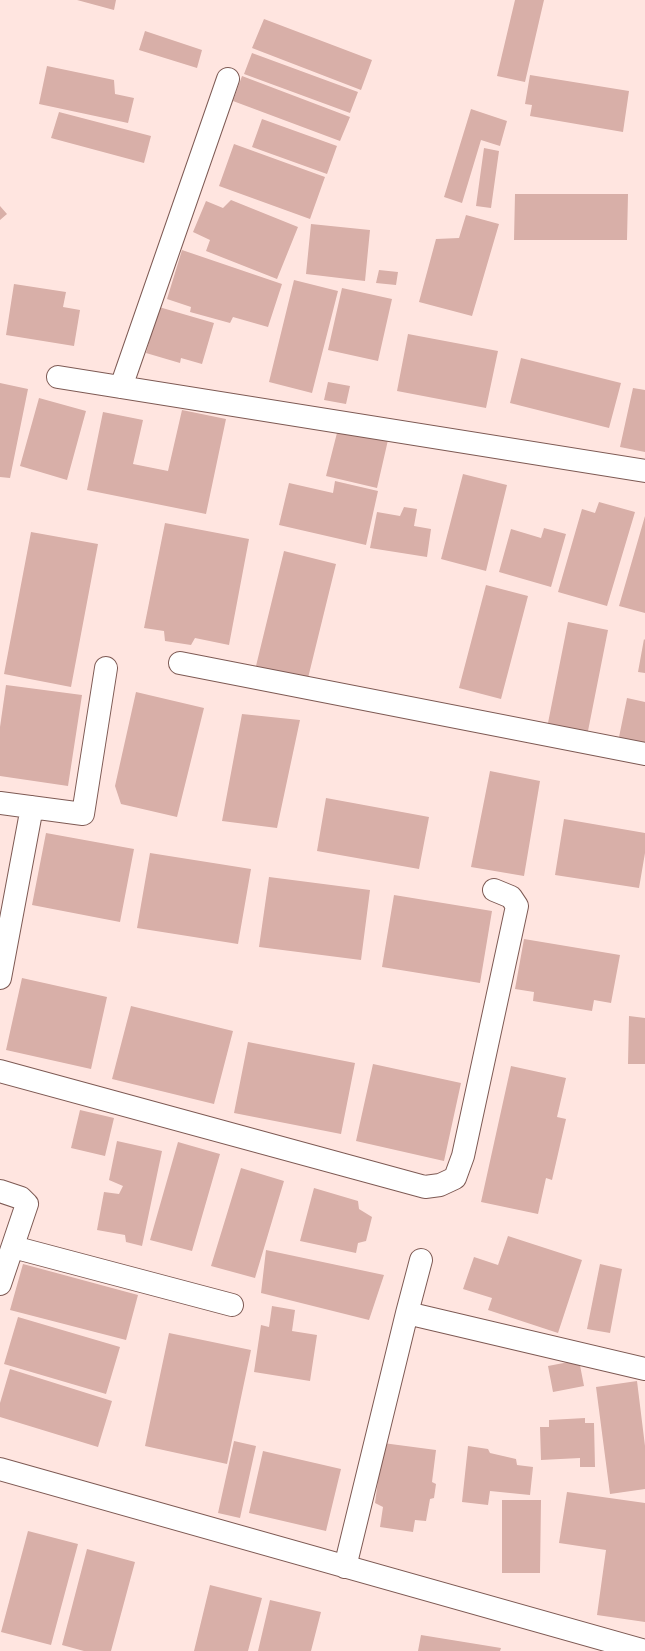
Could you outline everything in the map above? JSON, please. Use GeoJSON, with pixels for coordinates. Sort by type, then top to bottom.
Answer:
{"type":"FeatureCollection","features":[{"type":"Feature","properties":{"kind":"street"},"geometry":{"type":"LineString","coordinates":[[122,387],[228,79]]}},
{"type":"Feature","properties":{"kind":"street"},"geometry":{"type":"LineString","coordinates":[[58,377],[645,471]]}},
{"type":"Feature","properties":{"kind":"street"},"geometry":{"type":"LineString","coordinates":[[180,663],[645,754]]}},
{"type":"Feature","properties":{"kind":"street"},"geometry":{"type":"LineString","coordinates":[[0,803],[82,814],[106,668]]}},
{"type":"Feature","properties":{"kind":"street"},"geometry":{"type":"LineString","coordinates":[[0,978],[32,807]]}},
{"type":"Feature","properties":{"kind":"street"},"geometry":{"type":"LineString","coordinates":[[0,1071],[425,1187],[440,1185],[455,1178],[463,1156],[518,906],[511,897],[494,890]]}},
{"type":"Feature","properties":{"kind":"street"},"geometry":{"type":"LineString","coordinates":[[0,1191],[21,1198],[27,1204],[0,1284]]}},
{"type":"Feature","properties":{"kind":"street"},"geometry":{"type":"LineString","coordinates":[[13,1247],[232,1305]]}},
{"type":"Feature","properties":{"kind":"street"},"geometry":{"type":"LineString","coordinates":[[345,1567],[421,1260]]}},
{"type":"Feature","properties":{"kind":"street"},"geometry":{"type":"LineString","coordinates":[[407,1313],[645,1368]]}},
{"type":"Feature","properties":{"kind":"street"},"geometry":{"type":"LineString","coordinates":[[0,1469],[645,1651]]}},
{"type":"Feature","properties":{"kind":"building"},"geometry":{"type":"Polygon","coordinates":[[[77,0],[116,0],[114,10],[77,0]]]}},
{"type":"Feature","properties":{"kind":"building"},"geometry":{"type":"Polygon","coordinates":[[[515,0],[544,0],[525,82],[497,76],[515,0]]]}},
{"type":"Feature","properties":{"kind":"building"},"geometry":{"type":"Polygon","coordinates":[[[264,19],[372,60],[361,90],[252,48],[264,19]]]}},
{"type":"Feature","properties":{"kind":"building"},"geometry":{"type":"Polygon","coordinates":[[[145,31],[202,50],[197,68],[139,50],[145,31]]]}},
{"type":"Feature","properties":{"kind":"building"},"geometry":{"type":"Polygon","coordinates":[[[252,53],[358,92],[350,113],[244,74],[252,53]]]}},
{"type":"Feature","properties":{"kind":"building"},"geometry":{"type":"Polygon","coordinates":[[[47,66],[114,80],[115,94],[134,98],[128,123],[39,104],[47,66]]]}},
{"type":"Feature","properties":{"kind":"building"},"geometry":{"type":"Polygon","coordinates":[[[530,75],[629,91],[623,132],[530,116],[532,105],[525,104],[530,75]]]}},
{"type":"Feature","properties":{"kind":"building"},"geometry":{"type":"Polygon","coordinates":[[[242,76],[350,117],[340,141],[233,101],[242,76]]]}},
{"type":"Feature","properties":{"kind":"building"},"geometry":{"type":"Polygon","coordinates":[[[471,109],[507,121],[500,146],[481,140],[462,203],[444,197],[471,109]]]}},
{"type":"Feature","properties":{"kind":"building"},"geometry":{"type":"Polygon","coordinates":[[[59,112],[151,136],[144,163],[51,138],[59,112]]]}},
{"type":"Feature","properties":{"kind":"building"},"geometry":{"type":"Polygon","coordinates":[[[262,119],[337,146],[327,174],[252,147],[262,119]]]}},
{"type":"Feature","properties":{"kind":"building"},"geometry":{"type":"Polygon","coordinates":[[[234,144],[325,177],[310,219],[219,186],[234,144]]]}},
{"type":"Feature","properties":{"kind":"building"},"geometry":{"type":"Polygon","coordinates":[[[484,148],[499,151],[491,208],[476,206],[484,148]]]}},
{"type":"Feature","properties":{"kind":"building"},"geometry":{"type":"Polygon","coordinates":[[[515,194],[628,194],[627,240],[514,240],[515,194]]]}},
{"type":"Feature","properties":{"kind":"building"},"geometry":{"type":"Polygon","coordinates":[[[231,200],[298,227],[277,279],[206,251],[210,240],[193,232],[206,201],[223,208],[231,200]]]}},
{"type":"Feature","properties":{"kind":"building"},"geometry":{"type":"Polygon","coordinates":[[[0,206],[7,214],[0,220],[0,206]]]}},
{"type":"Feature","properties":{"kind":"building"},"geometry":{"type":"Polygon","coordinates":[[[466,215],[499,224],[472,316],[419,302],[436,239],[459,238],[466,215]]]}},
{"type":"Feature","properties":{"kind":"building"},"geometry":{"type":"Polygon","coordinates":[[[311,224],[370,230],[365,281],[306,274],[311,224]]]}},
{"type":"Feature","properties":{"kind":"building"},"geometry":{"type":"Polygon","coordinates":[[[182,250],[282,284],[268,327],[233,317],[230,323],[190,312],[191,307],[167,299],[182,250]]]}},
{"type":"Feature","properties":{"kind":"building"},"geometry":{"type":"Polygon","coordinates":[[[379,270],[398,272],[396,285],[376,283],[379,270]]]}},
{"type":"Feature","properties":{"kind":"building"},"geometry":{"type":"Polygon","coordinates":[[[294,280],[338,291],[312,393],[269,382],[294,280]]]}},
{"type":"Feature","properties":{"kind":"building"},"geometry":{"type":"Polygon","coordinates":[[[14,284],[66,292],[63,307],[80,310],[74,346],[6,335],[14,284]]]}},
{"type":"Feature","properties":{"kind":"building"},"geometry":{"type":"Polygon","coordinates":[[[342,288],[392,299],[378,361],[328,350],[342,288]]]}},
{"type":"Feature","properties":{"kind":"building"},"geometry":{"type":"Polygon","coordinates":[[[159,307],[214,323],[202,364],[181,358],[180,363],[146,353],[159,307]]]}},
{"type":"Feature","properties":{"kind":"building"},"geometry":{"type":"Polygon","coordinates":[[[408,334],[498,351],[486,408],[397,391],[408,334]]]}},
{"type":"Feature","properties":{"kind":"building"},"geometry":{"type":"Polygon","coordinates":[[[521,358],[621,383],[609,428],[510,403],[521,358]]]}},
{"type":"Feature","properties":{"kind":"building"},"geometry":{"type":"Polygon","coordinates":[[[328,382],[350,386],[346,404],[324,400],[328,382]]]}},
{"type":"Feature","properties":{"kind":"building"},"geometry":{"type":"Polygon","coordinates":[[[0,383],[28,389],[10,478],[0,477],[0,383]]]}},
{"type":"Feature","properties":{"kind":"building"},"geometry":{"type":"Polygon","coordinates":[[[633,388],[645,390],[645,452],[620,447],[633,388]]]}},
{"type":"Feature","properties":{"kind":"building"},"geometry":{"type":"Polygon","coordinates":[[[39,398],[86,411],[67,480],[20,466],[39,398]]]}},
{"type":"Feature","properties":{"kind":"building"},"geometry":{"type":"Polygon","coordinates":[[[182,410],[226,419],[206,514],[87,490],[103,412],[143,420],[133,464],[168,471],[182,410]]]}},
{"type":"Feature","properties":{"kind":"building"},"geometry":{"type":"Polygon","coordinates":[[[338,429],[388,440],[377,488],[326,476],[338,429]]]}},
{"type":"Feature","properties":{"kind":"building"},"geometry":{"type":"Polygon","coordinates":[[[463,474],[507,485],[486,571],[441,559],[463,474]]]}},
{"type":"Feature","properties":{"kind":"building"},"geometry":{"type":"Polygon","coordinates":[[[335,481],[378,491],[366,545],[279,525],[289,483],[333,493],[335,481]]]}},
{"type":"Feature","properties":{"kind":"building"},"geometry":{"type":"Polygon","coordinates":[[[599,502],[635,512],[607,606],[558,592],[582,509],[595,513],[599,502]]]}},
{"type":"Feature","properties":{"kind":"building"},"geometry":{"type":"Polygon","coordinates":[[[404,507],[417,509],[414,526],[431,529],[427,557],[370,548],[377,512],[400,516],[404,507]]]}},
{"type":"Feature","properties":{"kind":"building"},"geometry":{"type":"Polygon","coordinates":[[[645,516],[645,613],[619,606],[645,516]]]}},
{"type":"Feature","properties":{"kind":"building"},"geometry":{"type":"Polygon","coordinates":[[[165,523],[249,539],[229,645],[195,638],[191,645],[165,641],[164,631],[144,628],[165,523]]]}},
{"type":"Feature","properties":{"kind":"building"},"geometry":{"type":"Polygon","coordinates":[[[544,528],[566,534],[551,587],[499,572],[511,529],[541,538],[544,528]]]}},
{"type":"Feature","properties":{"kind":"building"},"geometry":{"type":"Polygon","coordinates":[[[31,532],[98,544],[71,687],[4,674],[31,532]]]}},
{"type":"Feature","properties":{"kind":"building"},"geometry":{"type":"Polygon","coordinates":[[[284,551],[336,564],[308,678],[256,666],[284,551]]]}},
{"type":"Feature","properties":{"kind":"building"},"geometry":{"type":"Polygon","coordinates":[[[486,585],[528,596],[501,699],[459,688],[486,585]]]}},
{"type":"Feature","properties":{"kind":"building"},"geometry":{"type":"Polygon","coordinates":[[[568,622],[608,630],[587,736],[547,728],[568,622]]]}},
{"type":"Feature","properties":{"kind":"building"},"geometry":{"type":"Polygon","coordinates":[[[644,639],[645,640],[645,673],[638,672],[644,639]]]}},
{"type":"Feature","properties":{"kind":"building"},"geometry":{"type":"Polygon","coordinates":[[[6,685],[82,695],[68,786],[0,776],[0,727],[6,685]]]}},
{"type":"Feature","properties":{"kind":"building"},"geometry":{"type":"Polygon","coordinates":[[[136,692],[204,708],[177,817],[121,804],[115,786],[136,692]]]}},
{"type":"Feature","properties":{"kind":"building"},"geometry":{"type":"Polygon","coordinates":[[[627,698],[645,702],[645,747],[618,742],[627,698]]]}},
{"type":"Feature","properties":{"kind":"building"},"geometry":{"type":"Polygon","coordinates":[[[242,714],[300,720],[277,828],[222,821],[242,714]]]}},
{"type":"Feature","properties":{"kind":"building"},"geometry":{"type":"Polygon","coordinates":[[[490,771],[540,781],[524,876],[471,867],[490,771]]]}},
{"type":"Feature","properties":{"kind":"building"},"geometry":{"type":"Polygon","coordinates":[[[326,798],[429,817],[419,869],[317,851],[326,798]]]}},
{"type":"Feature","properties":{"kind":"building"},"geometry":{"type":"Polygon","coordinates":[[[564,819],[645,833],[645,853],[639,888],[555,875],[564,819]]]}},
{"type":"Feature","properties":{"kind":"building"},"geometry":{"type":"Polygon","coordinates":[[[46,833],[134,849],[120,922],[32,905],[46,833]]]}},
{"type":"Feature","properties":{"kind":"building"},"geometry":{"type":"Polygon","coordinates":[[[150,853],[251,869],[238,944],[137,928],[150,853]]]}},
{"type":"Feature","properties":{"kind":"building"},"geometry":{"type":"Polygon","coordinates":[[[269,877],[370,890],[361,960],[259,947],[269,877]]]}},
{"type":"Feature","properties":{"kind":"building"},"geometry":{"type":"Polygon","coordinates":[[[394,895],[492,911],[480,983],[382,967],[394,895]]]}},
{"type":"Feature","properties":{"kind":"building"},"geometry":{"type":"Polygon","coordinates":[[[524,939],[620,955],[611,1003],[594,1000],[592,1011],[533,1001],[534,992],[515,989],[524,939]]]}},
{"type":"Feature","properties":{"kind":"building"},"geometry":{"type":"Polygon","coordinates":[[[22,978],[107,997],[91,1069],[6,1050],[22,978]]]}},
{"type":"Feature","properties":{"kind":"building"},"geometry":{"type":"Polygon","coordinates":[[[131,1006],[233,1031],[214,1104],[112,1079],[131,1006]]]}},
{"type":"Feature","properties":{"kind":"building"},"geometry":{"type":"Polygon","coordinates":[[[629,1016],[645,1018],[645,1064],[628,1064],[629,1016]]]}},
{"type":"Feature","properties":{"kind":"building"},"geometry":{"type":"Polygon","coordinates":[[[248,1042],[355,1063],[341,1134],[234,1113],[248,1042]]]}},
{"type":"Feature","properties":{"kind":"building"},"geometry":{"type":"Polygon","coordinates":[[[373,1064],[461,1083],[444,1161],[356,1141],[373,1064]]]}},
{"type":"Feature","properties":{"kind":"building"},"geometry":{"type":"Polygon","coordinates":[[[511,1066],[566,1078],[557,1117],[566,1119],[552,1180],[546,1178],[538,1214],[481,1202],[511,1066]]]}},
{"type":"Feature","properties":{"kind":"building"},"geometry":{"type":"Polygon","coordinates":[[[80,1110],[114,1118],[105,1156],[71,1148],[80,1110]]]}},
{"type":"Feature","properties":{"kind":"building"},"geometry":{"type":"Polygon","coordinates":[[[117,1141],[162,1151],[142,1246],[126,1242],[125,1235],[97,1230],[104,1192],[119,1194],[123,1186],[109,1180],[117,1141]]]}},
{"type":"Feature","properties":{"kind":"building"},"geometry":{"type":"Polygon","coordinates":[[[178,1142],[220,1154],[192,1251],[150,1240],[178,1142]]]}},
{"type":"Feature","properties":{"kind":"building"},"geometry":{"type":"Polygon","coordinates":[[[241,1168],[284,1181],[255,1278],[211,1266],[241,1168]]]}},
{"type":"Feature","properties":{"kind":"building"},"geometry":{"type":"Polygon","coordinates":[[[314,1188],[358,1201],[359,1209],[372,1217],[366,1241],[358,1243],[356,1253],[300,1241],[314,1188]]]}},
{"type":"Feature","properties":{"kind":"building"},"geometry":{"type":"Polygon","coordinates":[[[508,1236],[582,1260],[558,1333],[488,1310],[492,1298],[463,1289],[474,1257],[498,1265],[508,1236]]]}},
{"type":"Feature","properties":{"kind":"building"},"geometry":{"type":"Polygon","coordinates":[[[266,1250],[384,1275],[369,1320],[261,1293],[266,1250]]]}},
{"type":"Feature","properties":{"kind":"building"},"geometry":{"type":"Polygon","coordinates":[[[23,1264],[138,1295],[126,1340],[10,1310],[23,1264]]]}},
{"type":"Feature","properties":{"kind":"building"},"geometry":{"type":"Polygon","coordinates":[[[600,1264],[622,1269],[610,1333],[587,1329],[600,1264]]]}},
{"type":"Feature","properties":{"kind":"building"},"geometry":{"type":"Polygon","coordinates":[[[272,1306],[295,1310],[292,1331],[317,1335],[310,1381],[254,1372],[261,1325],[269,1327],[272,1306]]]}},
{"type":"Feature","properties":{"kind":"building"},"geometry":{"type":"Polygon","coordinates":[[[18,1317],[120,1347],[106,1394],[4,1364],[18,1317]]]}},
{"type":"Feature","properties":{"kind":"building"},"geometry":{"type":"Polygon","coordinates":[[[169,1333],[251,1350],[227,1464],[145,1446],[169,1333]]]}},
{"type":"Feature","properties":{"kind":"building"},"geometry":{"type":"Polygon","coordinates":[[[579,1360],[584,1386],[553,1392],[548,1366],[579,1360]]]}},
{"type":"Feature","properties":{"kind":"building"},"geometry":{"type":"Polygon","coordinates":[[[10,1369],[112,1401],[98,1447],[0,1417],[0,1403],[10,1369]]]}},
{"type":"Feature","properties":{"kind":"building"},"geometry":{"type":"Polygon","coordinates":[[[637,1381],[645,1446],[645,1489],[610,1494],[596,1387],[637,1381]]]}},
{"type":"Feature","properties":{"kind":"building"},"geometry":{"type":"Polygon","coordinates":[[[585,1418],[585,1423],[594,1423],[595,1467],[580,1467],[580,1458],[541,1460],[540,1427],[549,1427],[549,1420],[585,1418]]]}},
{"type":"Feature","properties":{"kind":"building"},"geometry":{"type":"Polygon","coordinates":[[[234,1441],[256,1446],[240,1518],[218,1513],[234,1441]]]}},
{"type":"Feature","properties":{"kind":"building"},"geometry":{"type":"Polygon","coordinates":[[[383,1443],[436,1450],[432,1482],[436,1484],[434,1498],[430,1499],[426,1521],[415,1520],[413,1532],[380,1527],[383,1507],[375,1503],[383,1443]]]}},
{"type":"Feature","properties":{"kind":"building"},"geometry":{"type":"Polygon","coordinates":[[[468,1446],[488,1449],[490,1453],[516,1459],[517,1465],[533,1467],[530,1495],[490,1491],[488,1505],[462,1502],[468,1446]]]}},
{"type":"Feature","properties":{"kind":"building"},"geometry":{"type":"Polygon","coordinates":[[[263,1451],[341,1469],[326,1531],[249,1513],[263,1451]]]}},
{"type":"Feature","properties":{"kind":"building"},"geometry":{"type":"Polygon","coordinates":[[[567,1492],[645,1503],[645,1622],[597,1615],[606,1550],[559,1543],[567,1492]]]}},
{"type":"Feature","properties":{"kind":"building"},"geometry":{"type":"Polygon","coordinates":[[[502,1500],[541,1500],[540,1573],[502,1573],[502,1500]]]}},
{"type":"Feature","properties":{"kind":"building"},"geometry":{"type":"Polygon","coordinates":[[[28,1531],[78,1544],[51,1645],[1,1632],[28,1531]]]}},
{"type":"Feature","properties":{"kind":"building"},"geometry":{"type":"Polygon","coordinates":[[[87,1549],[135,1562],[111,1651],[84,1651],[62,1645],[87,1549]]]}},
{"type":"Feature","properties":{"kind":"building"},"geometry":{"type":"Polygon","coordinates":[[[210,1585],[262,1598],[248,1651],[194,1651],[210,1585]]]}},
{"type":"Feature","properties":{"kind":"building"},"geometry":{"type":"Polygon","coordinates":[[[270,1600],[321,1612],[311,1651],[258,1651],[270,1600]]]}},
{"type":"Feature","properties":{"kind":"building"},"geometry":{"type":"Polygon","coordinates":[[[421,1635],[501,1648],[500,1651],[418,1651],[421,1635]]]}}]}
